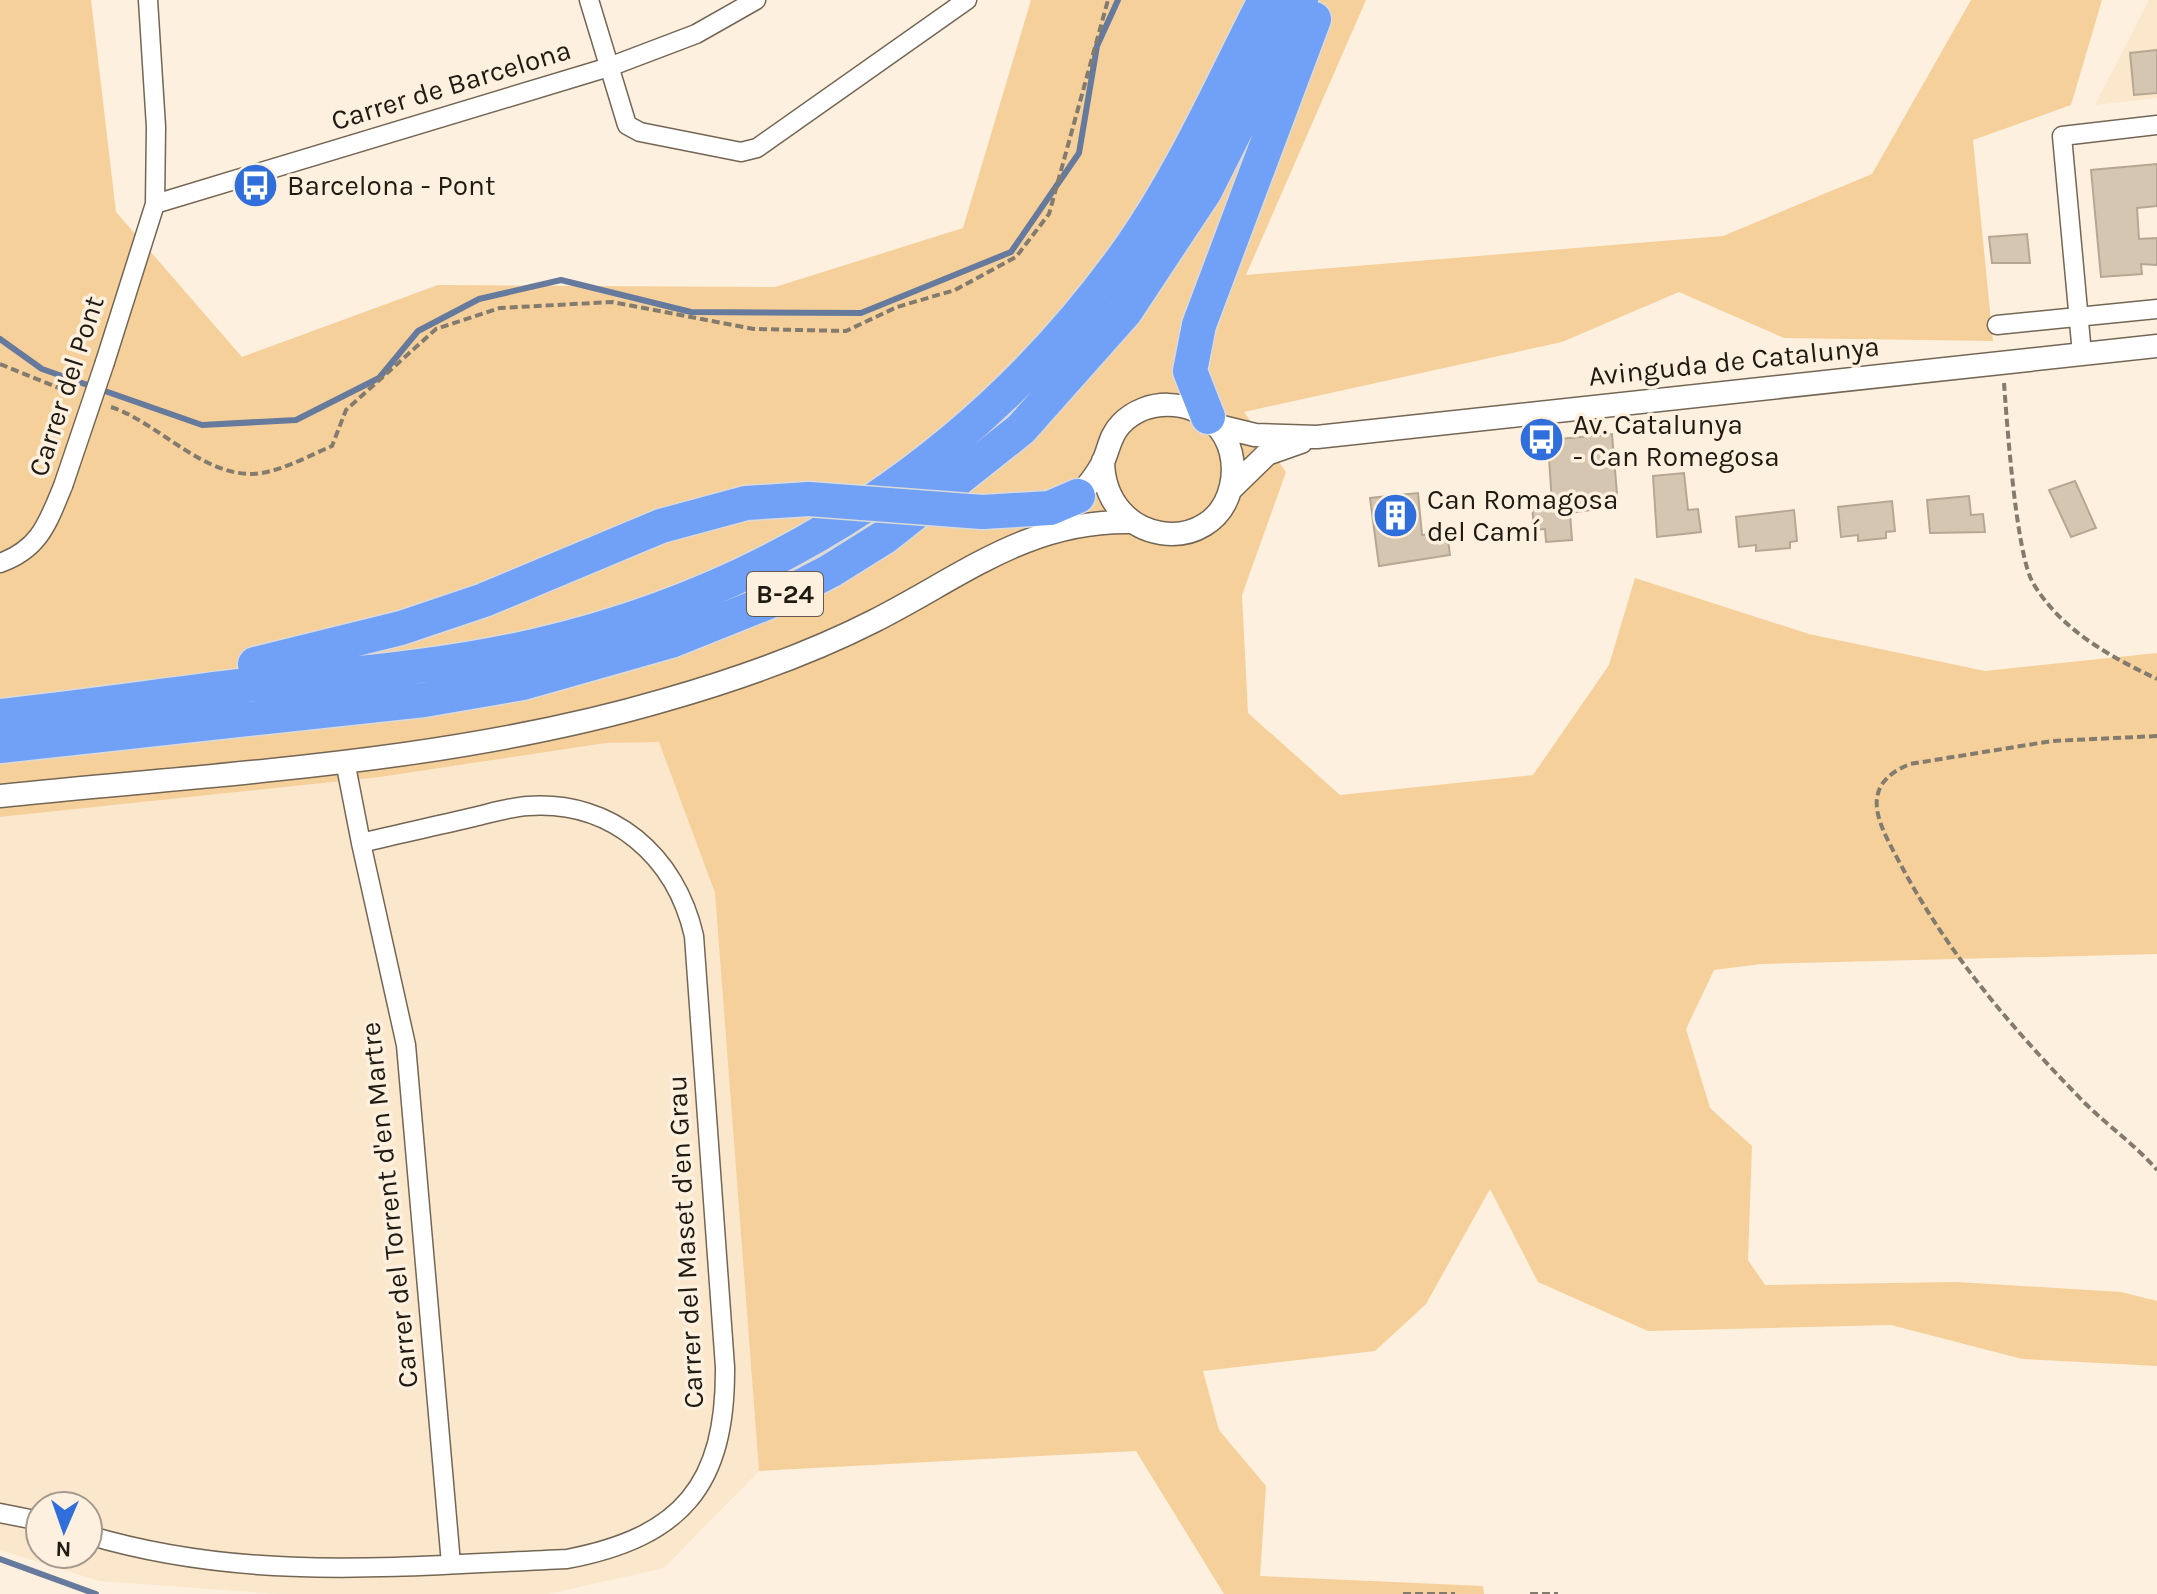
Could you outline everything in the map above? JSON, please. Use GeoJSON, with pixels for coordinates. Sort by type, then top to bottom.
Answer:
{"type":"FeatureCollection","features":[{"type":"Feature","properties":{"kind":"highway","name":"B-24"},"geometry":{"type":"LineString","coordinates":[[0,716],[450,663],[537,646],[684,598],[769,564],[829,531],[970,429],[1036,366],[1086,307],[1133,244],[1189,147],[1265,0]]}},
{"type":"Feature","properties":{"kind":"highway","name":"B-24"},"geometry":{"type":"LineString","coordinates":[[0,746],[424,700],[523,683],[671,641],[776,599],[830,571],[886,536],[1021,429],[1125,312],[1205,191],[1301,0]]}},
{"type":"Feature","properties":{"kind":"highway"},"geometry":{"type":"LineString","coordinates":[[1213,422],[1190,371],[1199,325],[1321,0]]}},
{"type":"Feature","properties":{"kind":"highway"},"geometry":{"type":"LineString","coordinates":[[112,704],[195,677],[305,655],[401,628],[484,600],[661,526],[746,503],[809,499],[982,512],[1050,508],[1078,496]]}},
{"type":"Feature","properties":{"kind":"street"},"geometry":{"type":"LineString","coordinates":[[589,0],[622,115],[631,128],[747,151],[967,0]]}},
{"type":"Feature","properties":{"kind":"street","name":"Carrer de Barcelona"},"geometry":{"type":"LineString","coordinates":[[155,204],[609,67],[687,39],[756,0]]}},
{"type":"Feature","properties":{"kind":"street","name":"Carrer del Pont"},"geometry":{"type":"LineString","coordinates":[[0,563],[24,552],[39,540],[63,486],[155,204],[153,1]]}},
{"type":"Feature","properties":{"kind":"street"},"geometry":{"type":"LineString","coordinates":[[2082,354],[2062,136],[2157,125]]}},
{"type":"Feature","properties":{"kind":"street"},"geometry":{"type":"LineString","coordinates":[[1997,325],[2157,309]]}},
{"type":"Feature","properties":{"kind":"street","name":"Avinguda de Catalunya"},"geometry":{"type":"LineString","coordinates":[[1213,422],[1255,435],[1317,437],[2157,346]]}},
{"type":"Feature","properties":{"kind":"street"},"geometry":{"type":"LineString","coordinates":[[1032,537],[1078,496],[1103,461],[1109,441],[1121,424],[1138,412],[1158,405],[1178,405],[1213,422],[1232,455],[1230,490],[1221,508],[1206,523],[1168,535],[1148,531],[1130,522],[1108,495],[1103,461]]}},
{"type":"Feature","properties":{"kind":"street","name":"Avinguda de Catalunya"},"geometry":{"type":"LineString","coordinates":[[1230,490],[1267,454],[1317,437]]}},
{"type":"Feature","properties":{"kind":"street"},"geometry":{"type":"LineString","coordinates":[[0,796],[345,761],[545,731],[669,699],[786,658],[872,622],[1032,537],[1084,523],[1130,522]]}},
{"type":"Feature","properties":{"kind":"street"},"geometry":{"type":"LineString","coordinates":[[345,761],[361,843]]}},
{"type":"Feature","properties":{"kind":"street","name":"Carrer del Maset d'en Grau"},"geometry":{"type":"LineString","coordinates":[[104,1539],[178,1558],[258,1568],[567,1559],[638,1540],[662,1527],[700,1484],[719,1440],[726,1403],[725,1367],[694,936],[678,887],[647,846],[605,818],[562,806],[524,806],[361,843]]}},
{"type":"Feature","properties":{"kind":"street","name":"Carrer del Torrent d'en Martre"},"geometry":{"type":"LineString","coordinates":[[361,843],[406,1045],[451,1564]]}},
{"type":"Feature","properties":{"kind":"street"},"geometry":{"type":"LineString","coordinates":[[0,1513],[24,1518]]}},
{"type":"Feature","properties":{"kind":"path"},"geometry":{"type":"LineString","coordinates":[[108,406],[136,415],[217,468],[261,473],[332,446],[346,410],[436,329],[500,308],[612,302],[754,329],[846,331],[897,307],[955,290],[1016,257],[1049,214],[1108,0]]}},
{"type":"Feature","properties":{"kind":"path"},"geometry":{"type":"LineString","coordinates":[[2003,363],[2007,424],[2032,581],[2049,605],[2082,636],[2114,659],[2157,679]]}},
{"type":"Feature","properties":{"kind":"path"},"geometry":{"type":"LineString","coordinates":[[0,364],[80,396]]}},
{"type":"Feature","properties":{"kind":"path"},"geometry":{"type":"LineString","coordinates":[[2157,736],[2052,741],[1910,764],[1890,772],[1877,794],[1882,829],[1918,896],[1974,981],[2076,1095],[2157,1170]]}},
{"type":"Feature","properties":{"kind":"path"},"geometry":{"type":"LineString","coordinates":[[1403,1594],[1455,1594]]}},
{"type":"Feature","properties":{"kind":"path"},"geometry":{"type":"LineString","coordinates":[[1530,1594],[1558,1594]]}},
{"type":"Feature","properties":{"kind":"shaded area"},"geometry":{"type":"Polygon","coordinates":[[[0,0],[91,0],[116,212],[242,357],[438,285],[775,287],[963,228],[1031,0],[1366,0],[1246,275],[1723,236],[1872,174],[1971,0],[2102,0],[2071,105],[1973,140],[1993,341],[1784,338],[1679,292],[1562,342],[1244,412],[1286,472],[1242,595],[1248,713],[1340,795],[1533,775],[1609,665],[1635,578],[1809,634],[1985,671],[2157,653],[2157,954],[1761,964],[1714,970],[1686,1029],[1710,1108],[1752,1146],[1748,1260],[1765,1285],[1957,1282],[2121,1292],[2157,1301],[2157,1366],[2022,1359],[1891,1325],[1648,1331],[1538,1282],[1490,1189],[1426,1304],[1375,1351],[1203,1371],[1219,1430],[1266,1486],[1260,1576],[1483,1586],[1484,1594],[1224,1594],[1136,1451],[759,1471],[715,893],[659,742],[606,743],[380,777],[0,817],[0,0]]]}},
{"type":"Feature","properties":{"kind":"shaded area"},"geometry":{"type":"Polygon","coordinates":[[[2149,0],[2157,0],[2157,98],[2095,105],[2149,0]]]}},
{"type":"Feature","properties":{"kind":"shaded area"},"geometry":{"type":"Polygon","coordinates":[[[659,741],[715,893],[759,1471],[664,1568],[548,1594],[280,1594],[99,1581],[64,1570],[104,1570],[104,1490],[24,1490],[24,1558],[0,1550],[0,817],[380,777],[606,743],[659,741]]]}},
{"type":"Feature","properties":{"kind":"building"},"geometry":{"type":"Polygon","coordinates":[[[2157,50],[2157,93],[2134,95],[2130,53],[2157,50]]]}},
{"type":"Feature","properties":{"kind":"building"},"geometry":{"type":"Polygon","coordinates":[[[2157,164],[2157,206],[2137,208],[2139,239],[2157,238],[2157,265],[2141,264],[2142,274],[2101,277],[2091,170],[2157,164]]]}},
{"type":"Feature","properties":{"kind":"building"},"geometry":{"type":"Polygon","coordinates":[[[2027,234],[2030,263],[1992,263],[1989,237],[2027,234]]]}},
{"type":"Feature","properties":{"kind":"building"},"geometry":{"type":"Polygon","coordinates":[[[1612,434],[1618,506],[1570,513],[1572,540],[1546,542],[1545,529],[1534,530],[1532,504],[1552,503],[1549,458],[1540,458],[1538,441],[1612,434]]]}},
{"type":"Feature","properties":{"kind":"building"},"geometry":{"type":"Polygon","coordinates":[[[1684,473],[1688,510],[1698,509],[1701,532],[1657,537],[1653,476],[1684,473]]]}},
{"type":"Feature","properties":{"kind":"building"},"geometry":{"type":"Polygon","coordinates":[[[2075,481],[2096,528],[2071,537],[2049,490],[2075,481]]]}},
{"type":"Feature","properties":{"kind":"building","name":"Can Romagosa del Camí"},"geometry":{"type":"Polygon","coordinates":[[[1418,493],[1422,535],[1447,532],[1450,555],[1379,566],[1370,498],[1418,493]]]}},
{"type":"Feature","properties":{"kind":"building"},"geometry":{"type":"Polygon","coordinates":[[[1969,496],[1971,515],[1983,514],[1985,532],[1930,533],[1927,500],[1969,496]]]}},
{"type":"Feature","properties":{"kind":"building"},"geometry":{"type":"Polygon","coordinates":[[[1892,501],[1895,531],[1886,532],[1886,538],[1858,541],[1858,535],[1841,537],[1838,507],[1892,501]]]}},
{"type":"Feature","properties":{"kind":"building"},"geometry":{"type":"Polygon","coordinates":[[[1794,510],[1797,541],[1790,542],[1790,548],[1756,551],[1756,545],[1739,547],[1736,517],[1794,510]]]}},
{"type":"Feature","properties":{"kind":"waterway"},"geometry":{"type":"LineString","coordinates":[[0,339],[42,369],[202,425],[296,420],[379,378],[418,331],[479,299],[561,280],[691,312],[861,313],[1011,252],[1079,153],[1097,46],[1118,0]]}},
{"type":"Feature","properties":{"kind":"waterway"},"geometry":{"type":"LineString","coordinates":[[0,1559],[96,1594]]}},
{"type":"Feature","properties":{"kind":"place","name":"Barcelona - Pont"},"geometry":{"type":"Point","coordinates":[256,185]}},
{"type":"Feature","properties":{"kind":"place","name":"Av. Catalunya - Can Romegosa"},"geometry":{"type":"Point","coordinates":[1542,440]}},
{"type":"Feature","properties":{"kind":"place","name":"Can Romagosa del Camí"},"geometry":{"type":"Point","coordinates":[1396,515]}}]}
